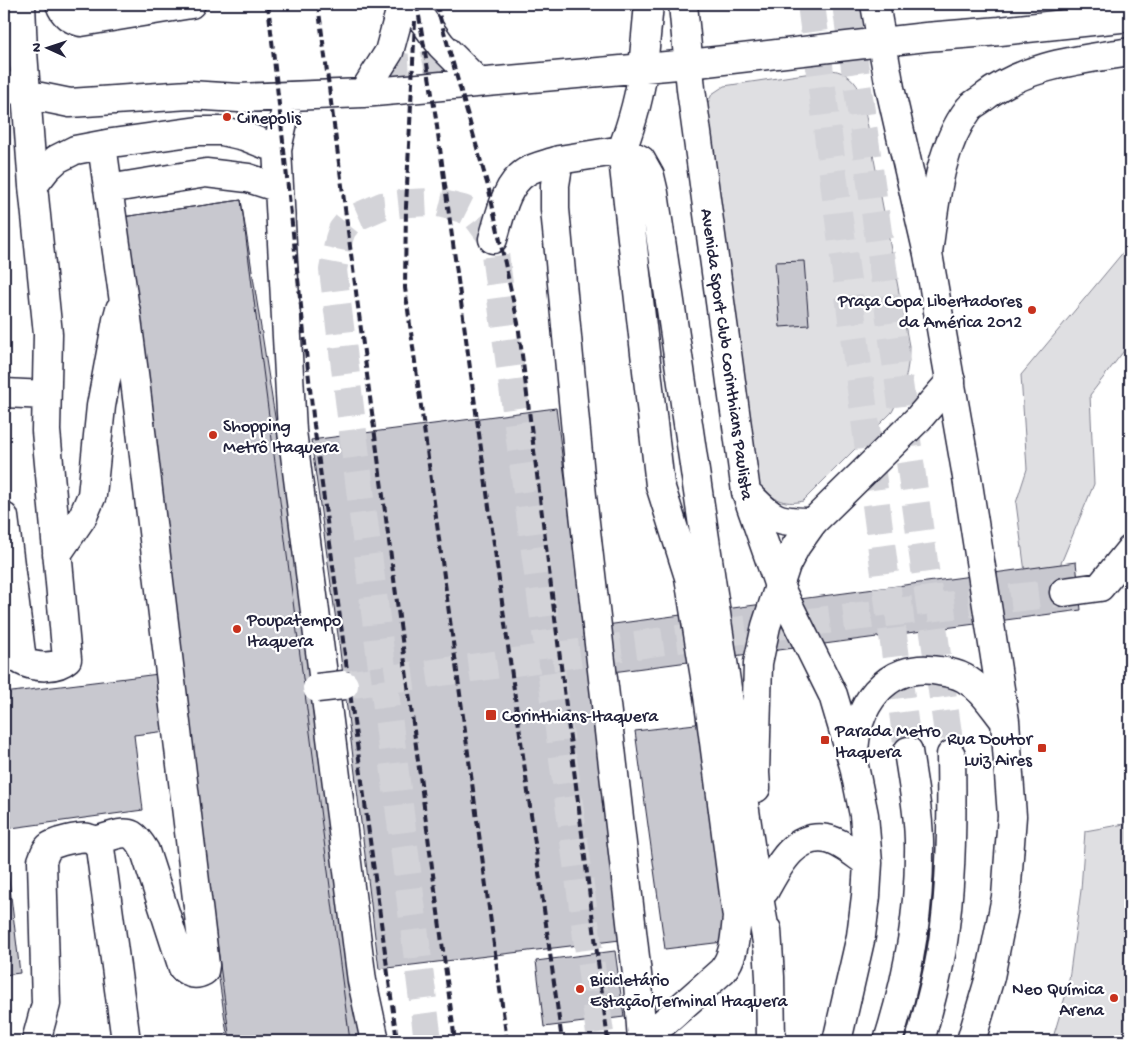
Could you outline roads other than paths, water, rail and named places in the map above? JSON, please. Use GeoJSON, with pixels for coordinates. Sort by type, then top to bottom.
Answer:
{"type":"FeatureCollection","features":[{"type":"Feature","properties":{"kind":"main road"},"geometry":{"type":"LineString","coordinates":[[4,517],[22,661],[40,667],[64,662],[67,659],[46,431],[46,395],[49,360],[48,334],[33,186],[15,89],[21,4]]}},
{"type":"Feature","properties":{"kind":"main road"},"geometry":{"type":"LineString","coordinates":[[60,4],[62,11],[71,20],[81,22],[191,4]]}},
{"type":"Feature","properties":{"kind":"main road"},"geometry":{"type":"LineString","coordinates":[[363,93],[389,52],[402,4]]}},
{"type":"Feature","properties":{"kind":"main road"},"geometry":{"type":"LineString","coordinates":[[411,4],[441,45],[478,82]]}},
{"type":"Feature","properties":{"kind":"main road"},"geometry":{"type":"LineString","coordinates":[[642,1041],[729,962],[737,917],[708,696],[689,577],[660,485],[622,150],[634,119],[640,94],[649,4]]}},
{"type":"Feature","properties":{"kind":"main road","name":"Avenida Sport Club Corinthians Paulista"},"geometry":{"type":"LineString","coordinates":[[683,4],[691,89],[746,492],[779,586],[833,695],[854,766],[864,815],[868,863],[862,936],[837,1041]]}},
{"type":"Feature","properties":{"kind":"main road"},"geometry":{"type":"LineString","coordinates":[[875,4],[881,43],[928,254],[951,380],[1005,721],[1012,816],[1006,896],[990,977],[971,1041]]}},
{"type":"Feature","properties":{"kind":"main road"},"geometry":{"type":"LineString","coordinates":[[15,89],[70,103],[189,95],[239,98],[363,93],[689,64],[1130,17]]}},
{"type":"Feature","properties":{"kind":"main road"},"geometry":{"type":"LineString","coordinates":[[928,254],[940,177],[954,134],[969,108],[994,90],[1024,74],[1060,63],[1130,52]]}},
{"type":"Feature","properties":{"kind":"main road"},"geometry":{"type":"LineString","coordinates":[[289,96],[278,149],[292,431],[362,981],[375,1041]]}},
{"type":"Feature","properties":{"kind":"main road"},"geometry":{"type":"LineString","coordinates":[[33,186],[57,159],[75,150],[102,145],[198,131],[222,130],[278,149]]}},
{"type":"Feature","properties":{"kind":"main road"},"geometry":{"type":"LineString","coordinates":[[59,1041],[40,1029],[46,1004],[42,861],[44,853],[52,844],[81,838],[96,841],[118,835],[132,835],[145,851],[183,968],[191,974],[198,975],[204,972],[205,966],[125,309],[102,145]]}},
{"type":"Feature","properties":{"kind":"main road"},"geometry":{"type":"LineString","coordinates":[[493,239],[504,203],[514,184],[526,172],[560,160],[622,150],[641,160],[650,176],[752,858],[768,948]]}},
{"type":"Feature","properties":{"kind":"main road"},"geometry":{"type":"LineString","coordinates":[[560,160],[555,185],[555,209],[582,496],[638,983],[642,1041]]}},
{"type":"Feature","properties":{"kind":"main road"},"geometry":{"type":"LineString","coordinates":[[108,189],[206,173],[248,178],[279,188]]}},
{"type":"Feature","properties":{"kind":"main road"},"geometry":{"type":"LineString","coordinates":[[57,554],[83,516],[92,495],[101,406],[120,309],[125,309]]}},
{"type":"Feature","properties":{"kind":"main road"},"geometry":{"type":"LineString","coordinates":[[771,1041],[770,977],[765,890],[755,773],[758,663],[766,626],[786,565],[796,546],[813,522],[918,419],[951,380]]}},
{"type":"Feature","properties":{"kind":"main road"},"geometry":{"type":"LineString","coordinates":[[4,393],[46,395]]}},
{"type":"Feature","properties":{"kind":"main road"},"geometry":{"type":"LineString","coordinates":[[746,492],[777,518],[813,522]]}},
{"type":"Feature","properties":{"kind":"main road"},"geometry":{"type":"LineString","coordinates":[[1064,592],[1100,587],[1130,550]]}},
{"type":"Feature","properties":{"kind":"main road"},"geometry":{"type":"LineString","coordinates":[[854,766],[854,742],[867,705],[878,689],[890,678],[908,670],[931,670],[964,678],[980,690],[1005,721]]}},
{"type":"Feature","properties":{"kind":"main road"},"geometry":{"type":"LineString","coordinates":[[317,688],[344,684]]}},
{"type":"Feature","properties":{"kind":"main road"},"geometry":{"type":"LineString","coordinates":[[888,1041],[901,1000],[917,902],[919,852],[908,751]]}},
{"type":"Feature","properties":{"kind":"main road"},"geometry":{"type":"LineString","coordinates":[[920,1041],[930,1004],[945,927],[952,826],[952,755]]}},
{"type":"Feature","properties":{"kind":"main road"},"geometry":{"type":"LineString","coordinates":[[765,890],[783,858],[796,847],[811,839],[827,839],[843,846],[868,863]]}},
{"type":"Feature","properties":{"kind":"main road"},"geometry":{"type":"LineString","coordinates":[[96,841],[100,848],[126,1041]]}},
{"type":"Feature","properties":{"kind":"main road"},"geometry":{"type":"LineString","coordinates":[[755,1041],[770,977]]}},
{"type":"Feature","properties":{"kind":"tunnel"},"geometry":{"type":"LineString","coordinates":[[811,4],[908,751]]}},
{"type":"Feature","properties":{"kind":"tunnel"},"geometry":{"type":"LineString","coordinates":[[846,4],[951,755]]}},
{"type":"Feature","properties":{"kind":"tunnel"},"geometry":{"type":"LineString","coordinates":[[389,52],[395,62],[401,67],[415,67],[439,60],[441,45]]}},
{"type":"Feature","properties":{"kind":"tunnel"},"geometry":{"type":"LineString","coordinates":[[428,1041],[333,270],[342,230],[350,220],[382,206],[434,202],[463,209],[475,215],[493,239],[601,1041]]}},
{"type":"Feature","properties":{"kind":"tunnel"},"geometry":{"type":"LineString","coordinates":[[344,685],[742,630],[1064,592]]}},
{"type":"Feature","properties":{"kind":"railway"},"geometry":{"type":"LineString","coordinates":[[268,4],[314,425],[397,1041]]}},
{"type":"Feature","properties":{"kind":"railway"},"geometry":{"type":"LineString","coordinates":[[318,4],[455,1041]]}},
{"type":"Feature","properties":{"kind":"railway"},"geometry":{"type":"LineString","coordinates":[[417,4],[435,112],[562,1041]]}},
{"type":"Feature","properties":{"kind":"railway"},"geometry":{"type":"LineString","coordinates":[[437,4],[489,190],[518,323],[608,1041]]}},
{"type":"Feature","properties":{"kind":"railway"},"geometry":{"type":"LineString","coordinates":[[415,21],[406,207],[405,288],[507,1041]]}},
{"type":"Feature","properties":{"kind":"place","name":"Cinepolis"},"geometry":{"type":"Point","coordinates":[227,117]}},
{"type":"Feature","properties":{"kind":"place","name":"Praça Copa Libertadores da América 2012"},"geometry":{"type":"Point","coordinates":[1032,310]}},
{"type":"Feature","properties":{"kind":"place","name":"Shopping Metrô Itaquera"},"geometry":{"type":"Point","coordinates":[213,435]}},
{"type":"Feature","properties":{"kind":"place","name":"Poupatempo Itaquera"},"geometry":{"type":"Point","coordinates":[237,629]}},
{"type":"Feature","properties":{"kind":"place","name":"Corinthians-Itaquera"},"geometry":{"type":"Point","coordinates":[491,715]}},
{"type":"Feature","properties":{"kind":"place","name":"Parada Metro Itaquera"},"geometry":{"type":"Point","coordinates":[825,740]}},
{"type":"Feature","properties":{"kind":"place","name":"Rua Doutor Luiz Aires"},"geometry":{"type":"Point","coordinates":[1042,748]}},
{"type":"Feature","properties":{"kind":"place","name":"Bicicletário Estação/Terminal Itaquera"},"geometry":{"type":"Point","coordinates":[580,989]}},
{"type":"Feature","properties":{"kind":"place","name":"Neo Química Arena"},"geometry":{"type":"Point","coordinates":[1114,998]}}]}
